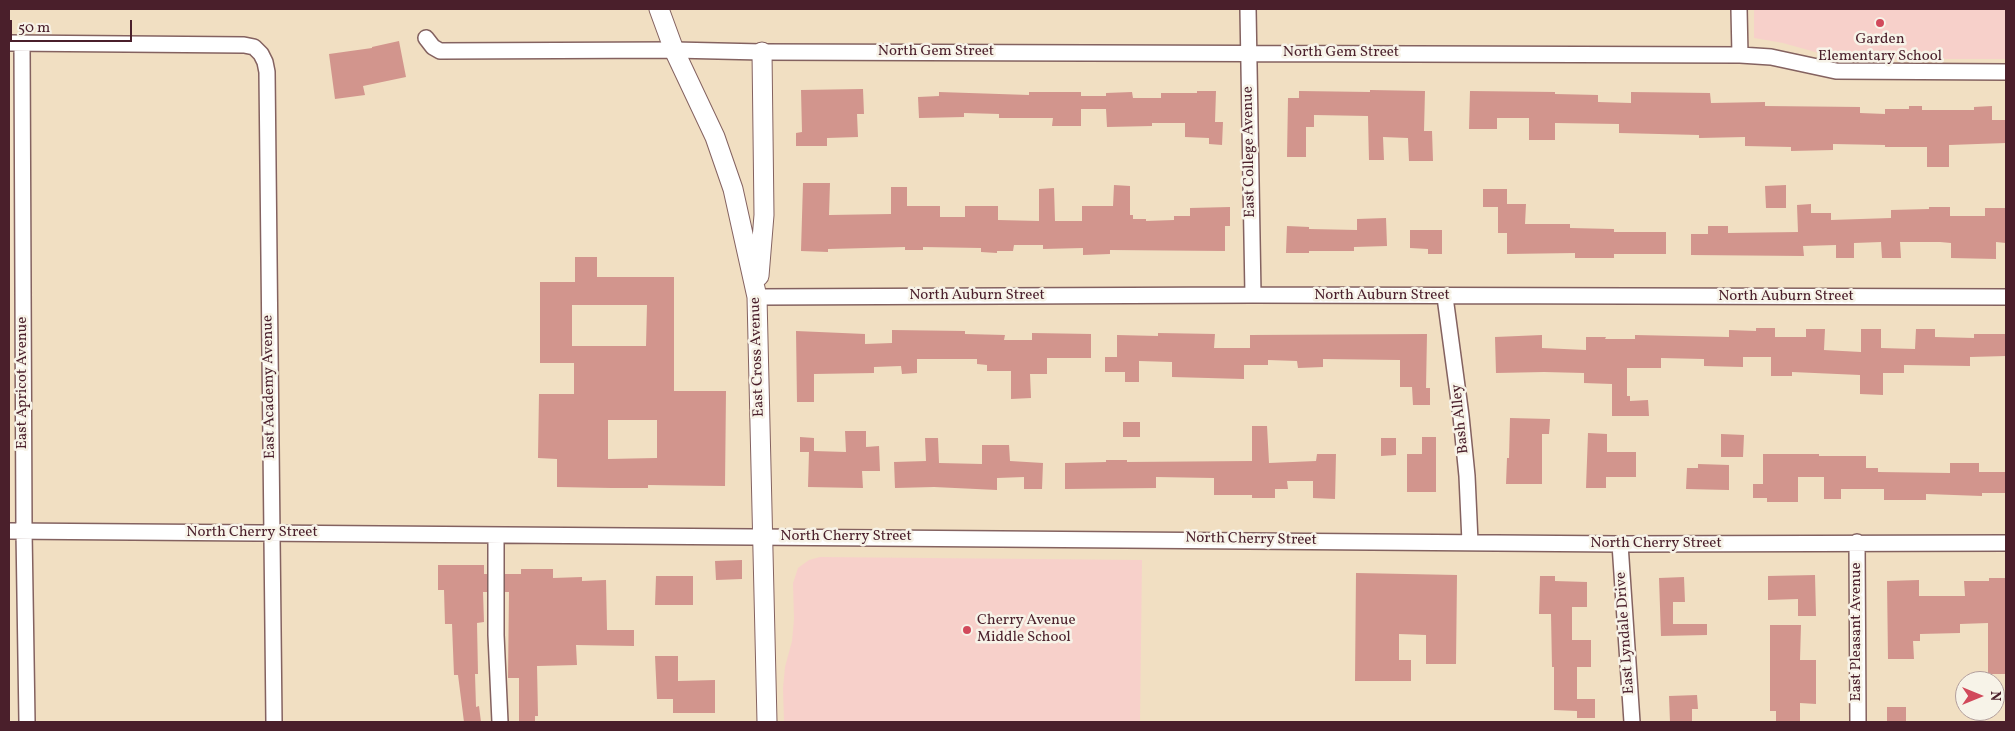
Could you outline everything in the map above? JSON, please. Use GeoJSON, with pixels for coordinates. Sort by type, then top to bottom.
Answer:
{"type":"FeatureCollection","features":[{"type":"Feature","properties":{"kind":"street","name":"East Cross Avenue"},"geometry":{"type":"LineString","coordinates":[[659,9],[674,50],[715,137],[734,189],[757,297],[767,722]]}},
{"type":"Feature","properties":{"kind":"street","name":"East College Avenue"},"geometry":{"type":"LineString","coordinates":[[1248,9],[1253,295]]}},
{"type":"Feature","properties":{"kind":"street"},"geometry":{"type":"LineString","coordinates":[[1739,9],[1740,55]]}},
{"type":"Feature","properties":{"kind":"street","name":"North Gem Street"},"geometry":{"type":"LineString","coordinates":[[426,38],[433,47],[440,51],[674,50],[762,52],[1740,55],[1771,57],[1836,71],[2006,72]]}},
{"type":"Feature","properties":{"kind":"street","name":"East Academy Avenue"},"geometry":{"type":"LineString","coordinates":[[15,43],[244,45],[254,47],[261,54],[267,72],[274,722]]}},
{"type":"Feature","properties":{"kind":"street","name":"East Apricot Avenue"},"geometry":{"type":"LineString","coordinates":[[15,43],[16,531],[27,722]]}},
{"type":"Feature","properties":{"kind":"street"},"geometry":{"type":"LineString","coordinates":[[757,297],[764,215],[762,52]]}},
{"type":"Feature","properties":{"kind":"street","name":"North Auburn Street"},"geometry":{"type":"LineString","coordinates":[[757,297],[1253,295],[2006,297]]}},
{"type":"Feature","properties":{"kind":"street","name":"Bash Alley"},"geometry":{"type":"LineString","coordinates":[[1446,297],[1464,442],[1470,542]]}},
{"type":"Feature","properties":{"kind":"street","name":"North Cherry Street"},"geometry":{"type":"LineString","coordinates":[[16,531],[1620,544],[2006,543]]}},
{"type":"Feature","properties":{"kind":"street"},"geometry":{"type":"LineString","coordinates":[[496,534],[496,636],[500,722]]}},
{"type":"Feature","properties":{"kind":"street","name":"East Pleasant Avenue"},"geometry":{"type":"LineString","coordinates":[[1857,542],[1858,722]]}},
{"type":"Feature","properties":{"kind":"street","name":"East Lyndale Drive"},"geometry":{"type":"LineString","coordinates":[[1620,544],[1632,722]]}},
{"type":"Feature","properties":{"kind":"shaded area","name":"Garden Elementary School"},"geometry":{"type":"Polygon","coordinates":[[[1754,9],[2006,9],[2006,59],[1858,59],[1833,57],[1783,43],[1754,38],[1754,9]]]}},
{"type":"Feature","properties":{"kind":"shaded area","name":"Cherry Avenue Middle School"},"geometry":{"type":"Polygon","coordinates":[[[820,557],[1142,560],[1140,722],[784,722],[783,688],[785,667],[792,641],[794,619],[793,583],[798,568],[809,560],[820,557]]]}},
{"type":"Feature","properties":{"kind":"building"},"geometry":{"type":"Polygon","coordinates":[[[399,41],[406,77],[363,86],[365,95],[335,99],[329,54],[372,48],[399,41]]]}},
{"type":"Feature","properties":{"kind":"building"},"geometry":{"type":"Polygon","coordinates":[[[863,89],[864,114],[857,114],[858,137],[827,138],[827,146],[796,146],[796,133],[802,132],[801,90],[863,89]]]}},
{"type":"Feature","properties":{"kind":"building"},"geometry":{"type":"Polygon","coordinates":[[[1370,90],[1425,91],[1424,131],[1432,131],[1433,161],[1409,161],[1408,138],[1383,137],[1384,160],[1369,160],[1368,116],[1314,115],[1314,127],[1306,127],[1306,157],[1287,157],[1288,98],[1299,98],[1299,91],[1370,92],[1370,90]]]}},
{"type":"Feature","properties":{"kind":"building"},"geometry":{"type":"Polygon","coordinates":[[[1197,91],[1216,91],[1215,122],[1223,122],[1222,145],[1209,144],[1209,138],[1185,137],[1185,123],[1152,123],[1152,126],[1107,127],[1106,109],[1081,109],[1081,126],[1052,126],[1053,118],[999,118],[999,114],[964,113],[964,117],[919,118],[918,97],[939,96],[939,92],[1029,95],[1029,92],[1081,92],[1081,96],[1106,96],[1106,93],[1132,92],[1133,98],[1161,98],[1161,93],[1197,93],[1197,91]]]}},
{"type":"Feature","properties":{"kind":"building"},"geometry":{"type":"Polygon","coordinates":[[[1470,91],[1555,92],[1555,94],[1598,95],[1598,102],[1631,103],[1631,92],[1710,93],[1711,103],[1765,102],[1765,106],[1860,107],[1860,113],[1885,114],[1885,109],[1909,109],[1909,106],[1922,106],[1922,110],[1974,110],[1974,107],[1992,106],[1992,120],[2006,120],[2006,143],[1949,145],[1949,167],[1927,167],[1927,147],[1833,144],[1833,150],[1791,151],[1791,147],[1745,146],[1745,137],[1699,138],[1699,135],[1619,133],[1619,124],[1555,123],[1555,140],[1529,140],[1529,118],[1497,118],[1497,129],[1469,129],[1470,91]]]}},
{"type":"Feature","properties":{"kind":"building"},"geometry":{"type":"Polygon","coordinates":[[[803,183],[830,183],[829,215],[891,214],[891,187],[907,187],[907,206],[940,206],[940,217],[965,217],[965,206],[998,206],[998,220],[1039,221],[1039,189],[1054,188],[1055,221],[1082,221],[1082,206],[1113,206],[1114,185],[1130,186],[1130,215],[1133,215],[1133,219],[1146,219],[1146,221],[1174,220],[1174,216],[1190,216],[1190,208],[1230,207],[1230,226],[1225,226],[1225,251],[1110,250],[1110,254],[1083,255],[1083,248],[1043,249],[1043,245],[1014,245],[1013,251],[997,251],[997,253],[981,252],[981,248],[923,247],[923,250],[905,250],[905,247],[828,249],[828,252],[801,251],[803,183]]]}},
{"type":"Feature","properties":{"kind":"building"},"geometry":{"type":"Polygon","coordinates":[[[1786,185],[1786,208],[1766,208],[1765,186],[1786,185]]]}},
{"type":"Feature","properties":{"kind":"building"},"geometry":{"type":"Polygon","coordinates":[[[1483,189],[1507,189],[1507,204],[1526,204],[1525,224],[1570,224],[1570,228],[1614,229],[1614,232],[1666,232],[1666,254],[1614,254],[1614,258],[1575,258],[1575,253],[1507,254],[1507,233],[1498,233],[1498,207],[1483,207],[1483,189]]]}},
{"type":"Feature","properties":{"kind":"building"},"geometry":{"type":"Polygon","coordinates":[[[1811,204],[1811,213],[1831,213],[1831,220],[1891,218],[1891,210],[1929,209],[1929,207],[1950,207],[1950,216],[1985,216],[1985,208],[2005,208],[2006,243],[1996,242],[1996,259],[1951,258],[1951,243],[1940,242],[1900,242],[1901,258],[1882,258],[1881,242],[1854,243],[1854,258],[1836,258],[1836,245],[1803,246],[1804,256],[1691,255],[1691,234],[1708,234],[1708,226],[1728,226],[1728,233],[1798,232],[1797,205],[1811,204]]]}},
{"type":"Feature","properties":{"kind":"building"},"geometry":{"type":"Polygon","coordinates":[[[1386,218],[1387,246],[1354,247],[1354,251],[1286,253],[1287,226],[1309,227],[1309,229],[1357,230],[1357,219],[1386,218]]]}},
{"type":"Feature","properties":{"kind":"building"},"geometry":{"type":"Polygon","coordinates":[[[1410,230],[1442,230],[1442,254],[1428,254],[1428,249],[1410,248],[1410,230]]]}},
{"type":"Feature","properties":{"kind":"building"},"geometry":{"type":"Polygon","coordinates":[[[575,257],[597,257],[597,277],[674,277],[674,391],[726,391],[725,486],[648,485],[648,488],[557,487],[557,459],[538,458],[539,394],[574,394],[574,363],[540,363],[540,282],[575,282],[575,257]],[[572,305],[572,346],[646,346],[647,305],[572,305]],[[608,420],[608,459],[657,458],[657,420],[608,420]]]}},
{"type":"Feature","properties":{"kind":"building"},"geometry":{"type":"Polygon","coordinates":[[[1756,328],[1775,328],[1775,337],[1806,337],[1806,329],[1825,329],[1824,350],[1861,352],[1861,329],[1881,329],[1881,348],[1915,349],[1916,329],[1935,329],[1935,337],[1974,338],[1974,334],[2006,334],[2006,356],[1970,357],[1970,366],[1904,365],[1904,373],[1883,373],[1883,395],[1860,394],[1860,375],[1792,372],[1792,376],[1771,376],[1771,357],[1743,357],[1743,367],[1704,366],[1704,359],[1661,358],[1661,368],[1627,368],[1627,396],[1630,396],[1630,401],[1648,400],[1649,416],[1612,416],[1612,384],[1584,383],[1584,373],[1496,373],[1495,337],[1542,335],[1542,348],[1586,350],[1586,337],[1635,339],[1635,335],[1729,337],[1729,330],[1756,331],[1756,328]]]}},
{"type":"Feature","properties":{"kind":"building"},"geometry":{"type":"Polygon","coordinates":[[[892,330],[965,331],[965,334],[1005,335],[1004,340],[1032,340],[1032,333],[1091,334],[1091,358],[1047,358],[1047,374],[1030,374],[1031,398],[1011,399],[1011,371],[987,371],[987,365],[977,364],[977,359],[917,359],[917,373],[902,374],[901,366],[874,367],[874,373],[814,374],[814,402],[797,402],[796,331],[865,334],[865,344],[892,343],[892,330]]]}},
{"type":"Feature","properties":{"kind":"building"},"geometry":{"type":"Polygon","coordinates":[[[1158,333],[1215,334],[1214,348],[1250,348],[1250,335],[1427,334],[1426,388],[1430,388],[1430,405],[1413,405],[1412,387],[1400,387],[1400,360],[1323,359],[1323,367],[1298,368],[1297,361],[1268,360],[1268,365],[1244,365],[1244,379],[1172,377],[1172,362],[1139,361],[1139,382],[1125,382],[1125,372],[1105,372],[1105,357],[1117,357],[1117,335],[1158,336],[1158,333]]]}},
{"type":"Feature","properties":{"kind":"building"},"geometry":{"type":"Polygon","coordinates":[[[1510,418],[1550,419],[1549,434],[1542,434],[1542,484],[1506,484],[1510,418]]]}},
{"type":"Feature","properties":{"kind":"building"},"geometry":{"type":"Polygon","coordinates":[[[1123,422],[1140,422],[1140,437],[1123,437],[1123,422]]]}},
{"type":"Feature","properties":{"kind":"building"},"geometry":{"type":"Polygon","coordinates":[[[1252,426],[1267,426],[1269,463],[1316,461],[1317,454],[1336,454],[1335,499],[1313,498],[1313,481],[1287,481],[1288,489],[1275,489],[1275,498],[1252,498],[1252,495],[1214,495],[1214,478],[1156,477],[1156,488],[1065,489],[1065,463],[1106,462],[1106,460],[1127,460],[1127,462],[1252,461],[1252,426]]]}},
{"type":"Feature","properties":{"kind":"building"},"geometry":{"type":"Polygon","coordinates":[[[845,431],[866,431],[866,447],[879,446],[880,471],[862,471],[863,488],[808,487],[809,452],[800,452],[800,437],[814,438],[814,451],[846,452],[845,431]]]}},
{"type":"Feature","properties":{"kind":"building"},"geometry":{"type":"Polygon","coordinates":[[[1588,433],[1607,434],[1607,452],[1636,452],[1636,477],[1606,477],[1606,488],[1586,488],[1588,433]]]}},
{"type":"Feature","properties":{"kind":"building"},"geometry":{"type":"Polygon","coordinates":[[[1721,434],[1744,435],[1743,457],[1721,457],[1721,434]]]}},
{"type":"Feature","properties":{"kind":"building"},"geometry":{"type":"Polygon","coordinates":[[[1422,437],[1436,437],[1436,492],[1407,492],[1407,454],[1422,454],[1422,437]]]}},
{"type":"Feature","properties":{"kind":"building"},"geometry":{"type":"Polygon","coordinates":[[[925,438],[938,438],[939,463],[982,464],[982,445],[1009,445],[1010,461],[1043,463],[1042,489],[1024,489],[1024,477],[997,478],[997,490],[934,487],[895,488],[894,462],[926,461],[925,438]]]}},
{"type":"Feature","properties":{"kind":"building"},"geometry":{"type":"Polygon","coordinates":[[[1381,438],[1396,438],[1396,455],[1381,456],[1381,438]]]}},
{"type":"Feature","properties":{"kind":"building"},"geometry":{"type":"Polygon","coordinates":[[[1763,454],[1866,456],[1866,468],[1878,468],[1878,472],[1950,473],[1950,463],[1979,463],[1979,472],[2006,472],[2006,493],[1982,493],[1982,496],[1926,494],[1926,500],[1884,500],[1884,489],[1841,489],[1841,499],[1824,499],[1824,477],[1798,477],[1798,502],[1767,502],[1767,498],[1753,498],[1753,484],[1763,484],[1763,454]]]}},
{"type":"Feature","properties":{"kind":"building"},"geometry":{"type":"Polygon","coordinates":[[[1698,464],[1729,465],[1729,490],[1686,489],[1687,468],[1698,468],[1698,464]]]}},
{"type":"Feature","properties":{"kind":"building"},"geometry":{"type":"Polygon","coordinates":[[[742,560],[742,579],[716,580],[715,561],[742,560]]]}},
{"type":"Feature","properties":{"kind":"building"},"geometry":{"type":"Polygon","coordinates":[[[438,565],[484,565],[484,574],[487,574],[487,592],[483,592],[484,622],[477,623],[478,674],[475,674],[476,707],[479,706],[481,722],[464,722],[458,675],[454,675],[452,624],[445,624],[444,590],[438,590],[438,565]]]}},
{"type":"Feature","properties":{"kind":"building"},"geometry":{"type":"Polygon","coordinates":[[[521,569],[553,569],[553,578],[582,577],[582,581],[606,580],[607,630],[634,630],[634,646],[576,645],[577,665],[537,666],[538,716],[535,716],[535,722],[519,722],[519,678],[508,678],[509,592],[505,592],[505,574],[521,574],[521,569]]]}},
{"type":"Feature","properties":{"kind":"building"},"geometry":{"type":"Polygon","coordinates":[[[1356,573],[1457,575],[1456,664],[1426,664],[1426,635],[1399,634],[1399,660],[1411,660],[1411,681],[1355,681],[1356,573]]]}},
{"type":"Feature","properties":{"kind":"building"},"geometry":{"type":"Polygon","coordinates":[[[1815,575],[1816,616],[1798,616],[1798,599],[1768,600],[1768,576],[1815,575]]]}},
{"type":"Feature","properties":{"kind":"building"},"geometry":{"type":"Polygon","coordinates":[[[656,576],[693,576],[693,605],[655,605],[656,576]]]}},
{"type":"Feature","properties":{"kind":"building"},"geometry":{"type":"Polygon","coordinates":[[[1540,576],[1555,576],[1555,581],[1587,582],[1587,607],[1572,607],[1572,640],[1591,640],[1591,667],[1577,667],[1577,711],[1554,710],[1551,614],[1539,614],[1540,576]]]}},
{"type":"Feature","properties":{"kind":"building"},"geometry":{"type":"Polygon","coordinates":[[[1684,577],[1685,602],[1673,602],[1673,624],[1707,624],[1707,635],[1661,636],[1659,578],[1684,577]]]}},
{"type":"Feature","properties":{"kind":"building"},"geometry":{"type":"Polygon","coordinates":[[[1989,578],[2006,578],[2006,674],[2005,671],[1988,671],[1988,623],[1960,624],[1960,633],[1920,634],[1920,641],[1913,641],[1914,659],[1888,659],[1887,581],[1919,580],[1919,596],[1965,596],[1964,581],[1989,581],[1989,578]]]}},
{"type":"Feature","properties":{"kind":"building"},"geometry":{"type":"Polygon","coordinates":[[[1770,625],[1801,625],[1800,660],[1816,660],[1816,704],[1800,703],[1800,722],[1776,722],[1776,711],[1770,711],[1770,625]]]}},
{"type":"Feature","properties":{"kind":"building"},"geometry":{"type":"Polygon","coordinates":[[[655,656],[678,656],[678,681],[715,680],[715,713],[673,713],[673,699],[657,699],[655,656]]]}},
{"type":"Feature","properties":{"kind":"building"},"geometry":{"type":"Polygon","coordinates":[[[1697,695],[1698,709],[1692,709],[1692,722],[1670,722],[1669,696],[1697,695]]]}},
{"type":"Feature","properties":{"kind":"building"},"geometry":{"type":"Polygon","coordinates":[[[1577,699],[1595,699],[1595,718],[1577,718],[1577,699]]]}},
{"type":"Feature","properties":{"kind":"building"},"geometry":{"type":"Polygon","coordinates":[[[1887,707],[1906,707],[1906,722],[1887,722],[1887,707]]]}},
{"type":"Feature","properties":{"kind":"place","name":"Garden Elementary School"},"geometry":{"type":"Point","coordinates":[1880,23]}},
{"type":"Feature","properties":{"kind":"place","name":"Cherry Avenue Middle School"},"geometry":{"type":"Point","coordinates":[967,630]}}]}
